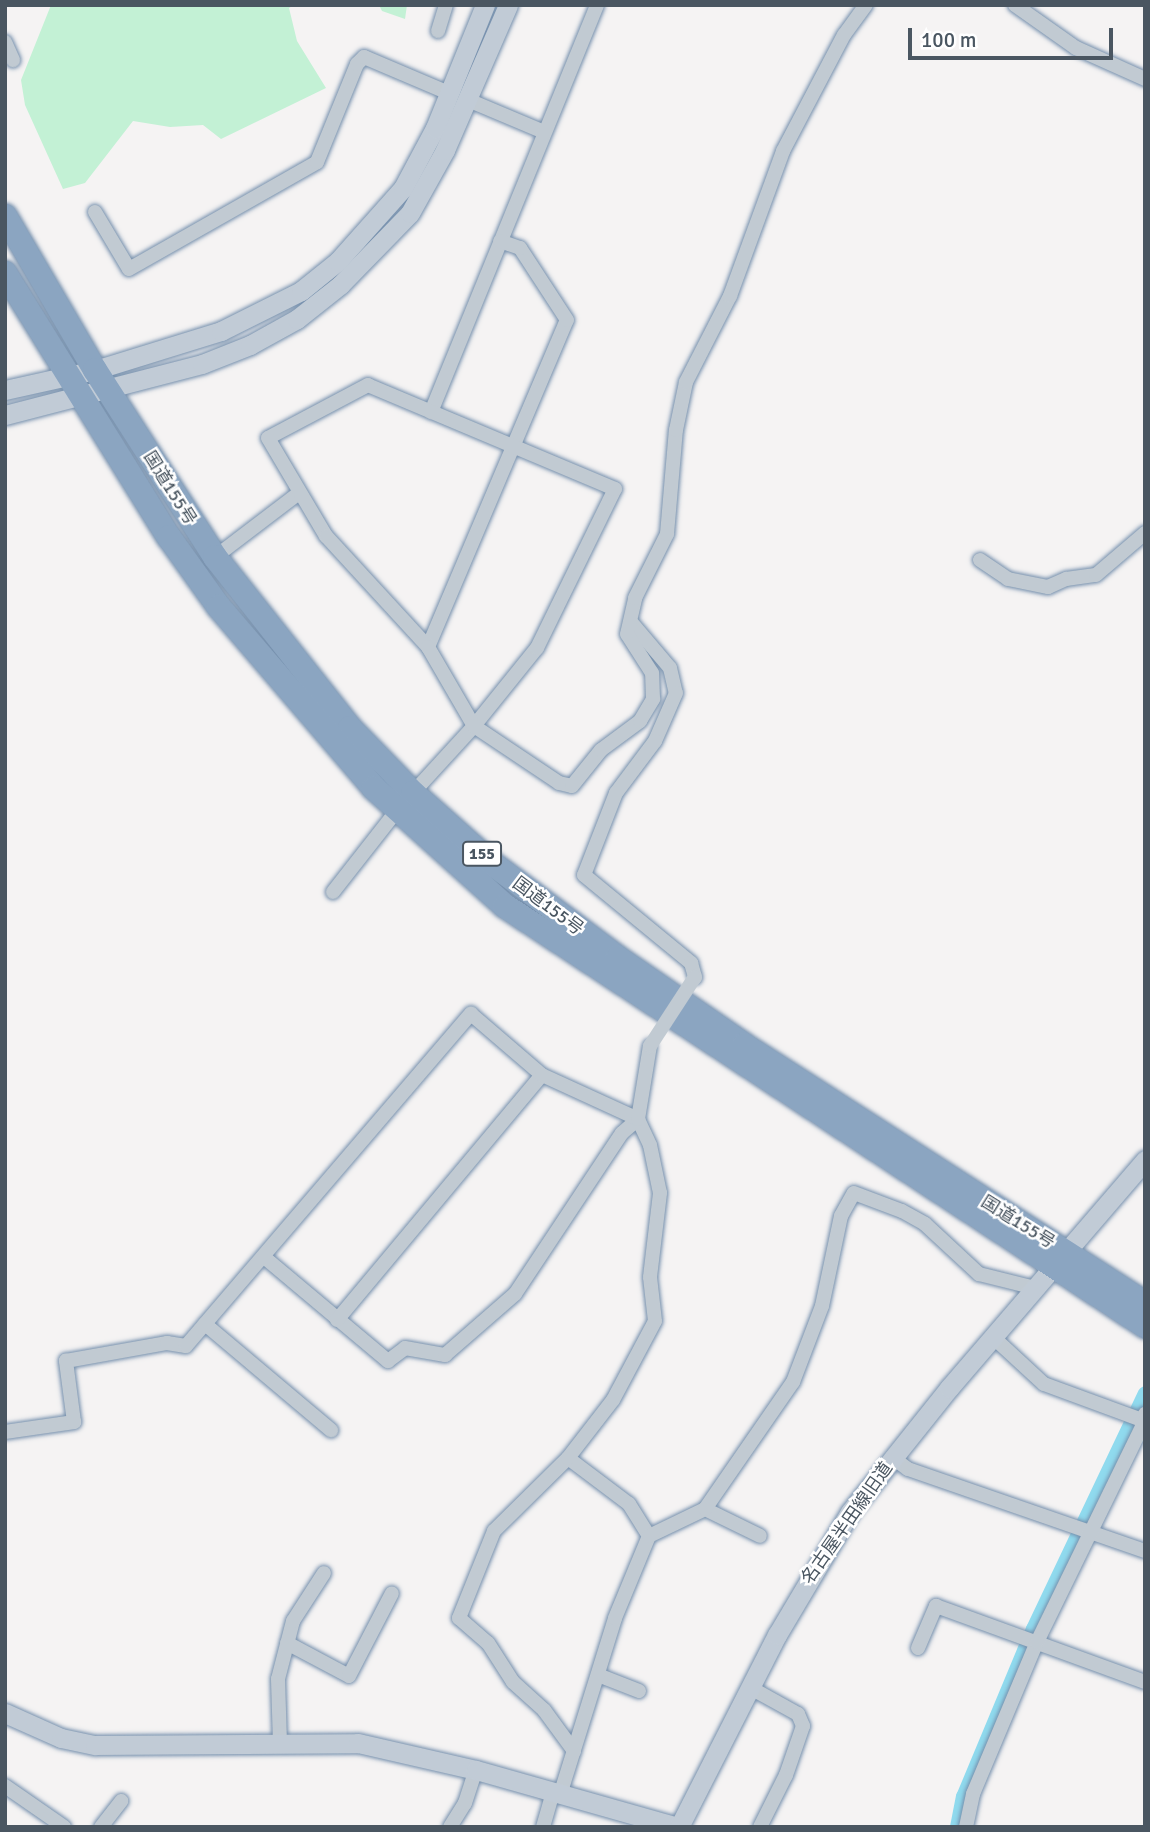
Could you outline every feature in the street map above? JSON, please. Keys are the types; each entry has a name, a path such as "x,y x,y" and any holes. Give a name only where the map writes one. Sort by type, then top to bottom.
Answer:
{"highway":[{"name":"国道155号","path":"5,216 102,379 215,557 405,801"},
{"name":"国道155号","path":"5,273 169,537 219,607 374,788 405,801 489,860 618,958 1059,1260 1145,1326"},
{"name":"国道155号","path":"1059,1260 1145,1303"}],"street":[{"path":"438,31 446,5"},
{"path":"458,96 485,5"},
{"path":"5,415 82,395 102,379 221,331 301,291 338,261 403,188 508,5"},
{"path":"332,892 405,801 474,726 537,648 615,489 368,385 268,438 326,536 428,647 474,726 559,783 572,786 601,750 640,721 653,699 652,673 627,639 635,598 667,534 676,430 687,382 730,296 783,151 844,35 866,5"},
{"path":"1015,5 1076,48 1145,79"},
{"path":"431,412 597,6"},
{"path":"5,42 13,60"},
{"path":"95,212 129,269 317,162 357,64 364,57 544,132"},
{"path":"428,647 567,320 520,248 500,241"},
{"path":"5,390 68,374 102,379"},
{"path":"215,557 299,493"},
{"path":"980,560 1008,579 1048,587 1066,579 1096,575 1145,533"},
{"path":"574,1751 544,1710 513,1682 488,1643 459,1618 494,1531 568,1458 613,1400 655,1321 650,1278 660,1193 650,1145 638,1119 650,1046 695,977 691,963 584,875 615,793 655,741 676,693 670,667 631,622"},
{"path":"5,1432 74,1422 66,1361 167,1343 186,1346 471,1014 542,1075 638,1119"},
{"path":"337,1320 542,1075"},
{"path":"264,1257 388,1361 405,1348 446,1355 515,1294 622,1133 638,1119"},
{"name":"名古屋半田線旧道","path":"678,1827 749,1687 827,1548 892,1457 1145,1160"},
{"path":"543,1827 574,1751 598,1675 649,1536 705,1509 793,1382 822,1306 841,1216 854,1194 902,1211 925,1224 979,1273 1035,1288"},
{"path":"205,1324 331,1430"},
{"path":"966,1827 973,1794 1037,1642 1144,1418 1044,1384 993,1337"},
{"path":"892,1457 908,1469 1145,1552"},
{"path":"568,1458 629,1504 649,1536"},
{"path":"705,1509 760,1536"},
{"path":"280,1743 278,1679 287,1643 293,1621 324,1573"},
{"path":"287,1643 349,1676 392,1593"},
{"path":"918,1648 936,1606 1145,1682"},
{"path":"598,1675 639,1691"},
{"path":"749,1687 798,1714 803,1726 786,1776 760,1827"},
{"path":"5,1713 61,1738 95,1745 358,1744 476,1770 678,1827"},
{"path":"450,1827 465,1803 476,1770"},
{"path":"5,1786 64,1827"},
{"path":"101,1827 121,1801"}],"green space":[{"path":"51,5 294,5 289,8 297,41 326,88 221,139 203,125 170,127 133,121 85,183 63,189 25,105 21,80"},
{"path":"379,5 407,5 405,19 382,11"}],"waterway":[{"path":"957,1827 963,1797 1033,1629 1145,1393"}]}
